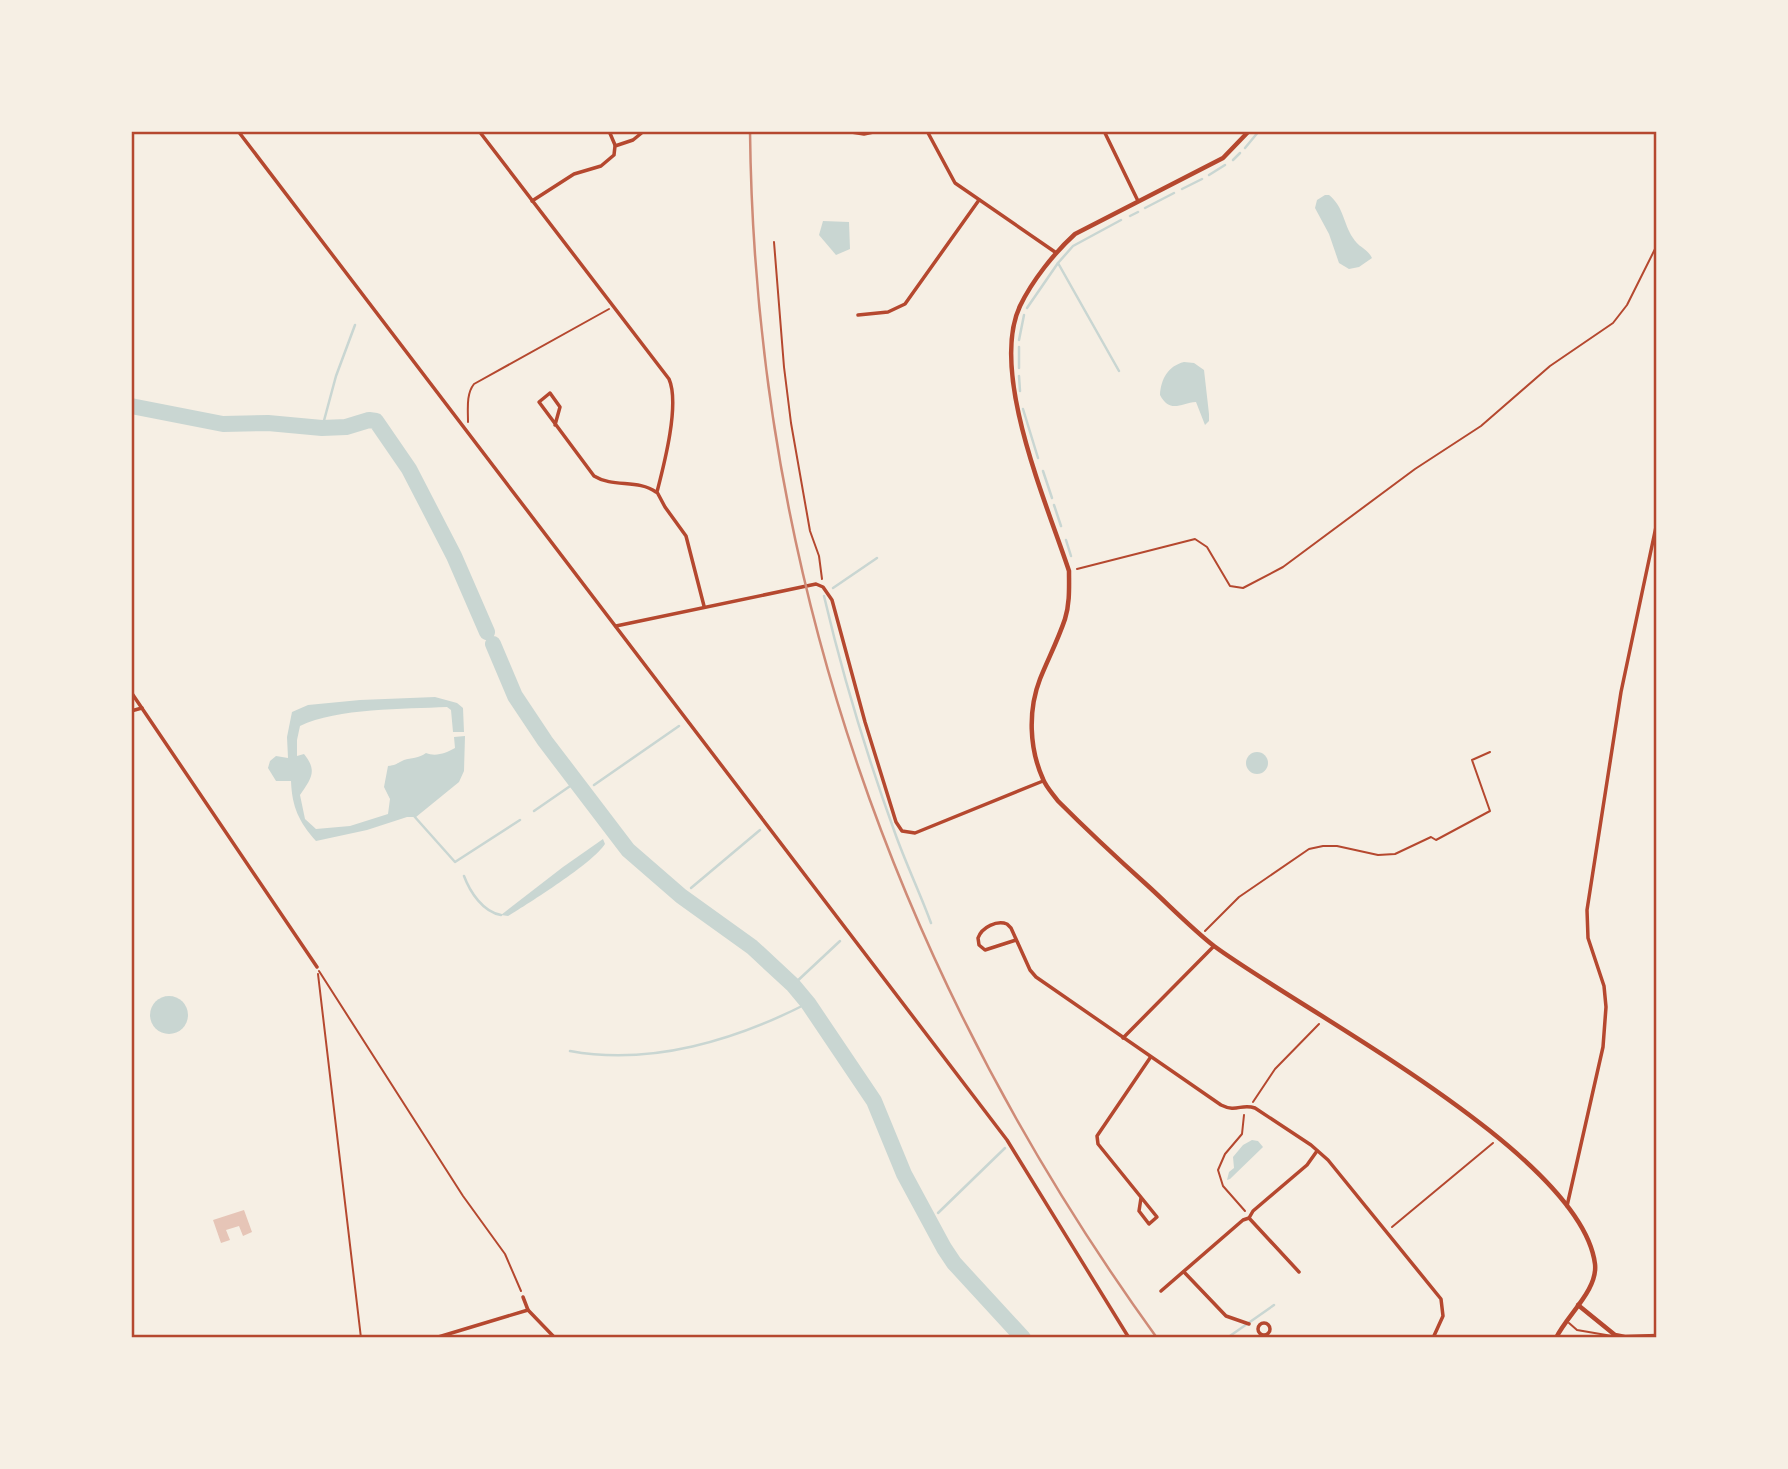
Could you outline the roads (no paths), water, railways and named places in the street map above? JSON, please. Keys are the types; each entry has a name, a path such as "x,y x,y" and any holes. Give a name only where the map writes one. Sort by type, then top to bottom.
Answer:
{"street":[{"path":"238,131 1007,1140 1129,1338"},
{"path":"479,131 673,388 665,463 657,492"},
{"path":"532,201 574,174 607,162 614,155 615,146 609,131"},
{"path":"615,146 633,140 644,131"},
{"path":"845,131 864,134 878,131"},
{"path":"927,131 955,183 1055,252"},
{"path":"1104,131 1138,201"},
{"path":"1250,131 1223,158 1075,234 1055,252 1020,306 1011,347 1016,410 1069,571 1070,596 1065,618 1039,682 1032,707 1032,738 1044,781 1058,801 1214,946 1482,1123 1567,1206 1584,1234 1595,1266 1591,1285 1565,1320 1556,1338"},
{"path":"858,315 888,312 905,304 979,200"},
{"path":"555,425 560,407 550,393 538,402 555,425 594,476 600,480 643,485 657,492 686,536 704,606"},
{"path":"1567,1206 1603,1047 1606,1007 1604,986 1588,938 1587,910 1621,692 1657,522"},
{"path":"1651,546 1657,554"},
{"path":"616,626 816,584 823,587 832,600 865,722 896,822 902,831 915,833 1044,781"},
{"path":"131,692 317,967"},
{"path":"131,711 142,708"},
{"path":"1016,940 985,950 979,945 978,938 984,929 1003,922 1011,928 1030,971 1036,977 1150,1058 1231,1110 1250,1106 1318,1151 1441,1299 1443,1316 1433,1338"},
{"path":"1123,1038 1214,946"},
{"path":"1141,1198 1139,1211 1149,1224 1157,1217 1098,1144 1097,1136 1150,1058"},
{"path":"1250,1218 1253,1211 1307,1165 1318,1151"},
{"path":"1250,1218 1299,1272"},
{"path":"1161,1291 1242,1220 1250,1218"},
{"path":"1184,1272 1226,1316 1247,1323"},
{"path":"523,1297 528,1310 555,1338"},
{"path":"1578,1306 1615,1335 1657,1336"},
{"path":"435,1338 528,1310"}],"lane":[{"path":"1565,1320 1577,1330 1603,1336 1615,1335"}],"waterway":[{"path":"1245,148 1259,131"},
{"path":"1233,160 1240,153"},
{"path":"1209,175 1225,165"},
{"path":"1182,189 1202,179"},
{"path":"1145,208 1174,193"},
{"path":"1130,216 1138,212"},
{"path":"1119,371 1058,263 1073,246 1121,220"},
{"path":"1027,308 1058,263"},
{"path":"1019,340 1024,315"},
{"path":"322,428 336,376 355,325"},
{"path":"1019,347 1019,368"},
{"path":"1019,376 1020,391"},
{"path":"131,406 223,424 268,423 322,428 376,421 409,469 454,556 487,632"},
{"path":"1023,409 1038,458"},
{"path":"1043,471 1052,498"},
{"path":"1054,505 1061,526"},
{"path":"1066,540 1071,556"},
{"path":"833,588 877,558"},
{"path":"824,596 847,686 875,775 899,845 931,923"},
{"path":"493,644 515,696 545,741 628,850 681,896 752,947 793,985 808,1003 874,1101 904,1174 944,1248 954,1263 1023,1338"},
{"path":"594,785 679,726"},
{"path":"534,811 576,782"},
{"path":"414,816 455,862 520,820"},
{"path":"691,888 760,830"},
{"path":"464,876 478,900 488,910 501,915"},
{"path":"793,985 840,941"},
{"path":"570,1051 631,1055 692,1046 752,1028 808,1003"},
{"path":"938,1213 1005,1148"},
{"path":"930,1221 933,1218"},
{"path":"1227,1338 1274,1305"}],"railway":[{"path":"750,131 758,296 779,457 813,614 858,767 916,916 985,1061 1065,1202 1157,1338"}]}
